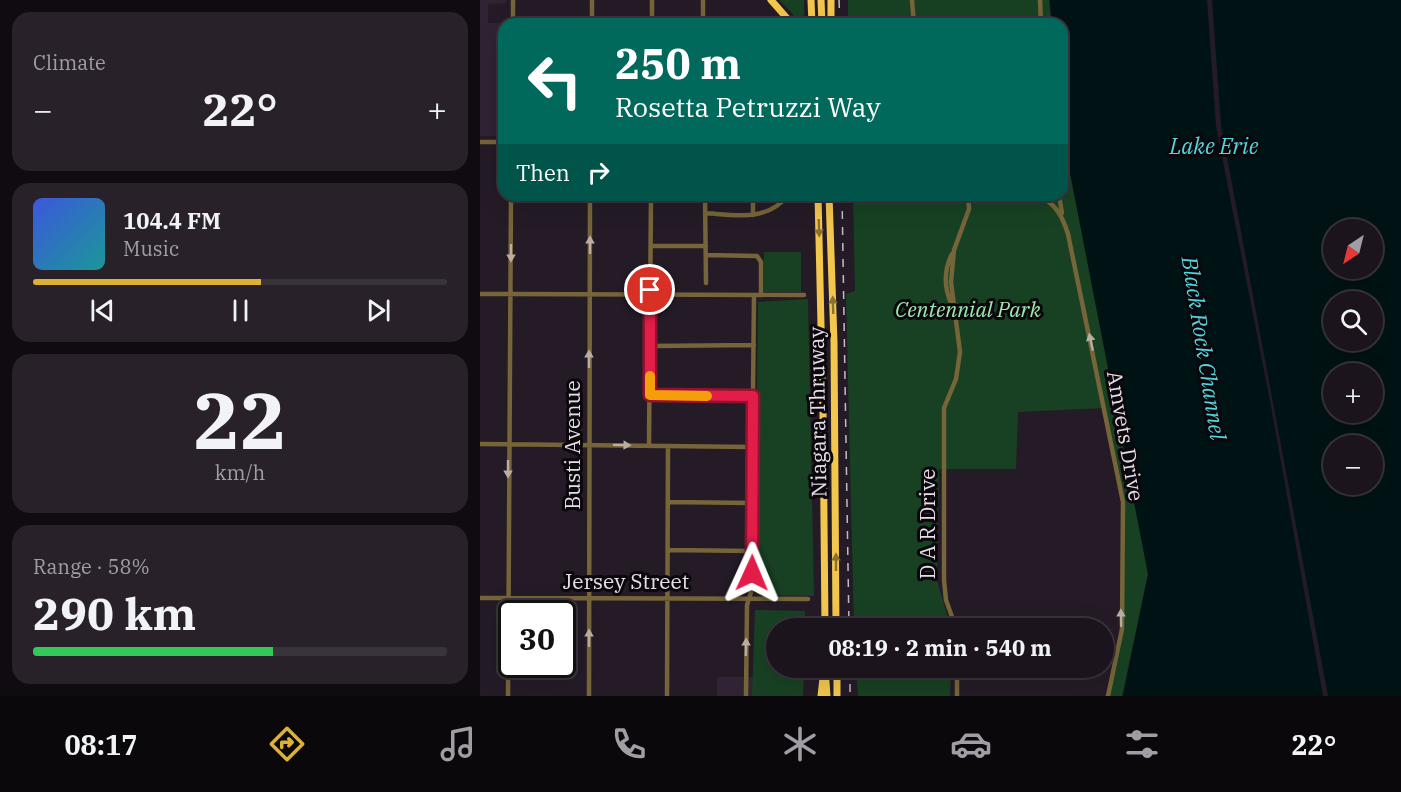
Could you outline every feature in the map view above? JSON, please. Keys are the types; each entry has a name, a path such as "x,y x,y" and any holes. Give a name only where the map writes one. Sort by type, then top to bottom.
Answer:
{"highway":[{"path":"771,0 787,18"},
{"path":"811,0 812,18"},
{"path":"821,0 822,18"},
{"path":"831,0 831,18"},
{"name":"Niagara Thruway","path":"818,201 825,618"},
{"name":"Niagara Thruway","path":"829,201 835,385 836,618"},
{"path":"821,696 824,678"},
{"path":"825,678 826,696"},
{"path":"837,678 837,696"}],"street":[{"path":"513,0 513,18"},
{"path":"592,0 592,18"},
{"path":"652,0 652,18"},
{"path":"703,0 703,18"},
{"path":"912,0 914,18"},
{"path":"1040,0 1041,18"},
{"path":"480,142 498,142"},
{"path":"508,696 508,444 512,201"},
{"name":"Busti Avenue","path":"589,696 590,201"},
{"path":"649,446 651,201"},
{"path":"705,201 706,283"},
{"path":"753,201 753,215"},
{"path":"705,213 753,215 769,212 781,201"},
{"path":"968,201 969,209"},
{"path":"969,209 979,201"},
{"path":"1047,201 1063,216"},
{"name":"Amvets Drive","path":"1060,201 1123,502 1122,629 1108,696"},
{"name":"D A R Drive","path":"952,618 946,600 944,580 944,417 946,401 956,379 960,354 959,330 951,282 954,250 969,209"},
{"path":"651,246 706,246"},
{"path":"706,255 757,256 761,262 761,295"},
{"path":"480,294 804,295"},
{"path":"746,696 748,599 751,592 752,551 754,295"},
{"path":"650,345 754,345"},
{"path":"650,395 753,396"},
{"path":"480,444 753,447"},
{"path":"667,696 668,446"},
{"path":"668,502 752,503"},
{"path":"668,550 752,551"},
{"name":"Jersey Street","path":"480,598 808,599"},
{"path":"957,678 957,696"}],"shaded area":[{"path":"480,0 506,0 506,3 488,4 488,23 498,23 498,136 480,136"},
{"path":"755,610 805,611 805,618 766,618 766,678 804,678 803,696 717,696 717,677 754,677"}],"green space":[{"path":"779,0 804,0 804,18 794,18"},
{"path":"848,0 1049,0 1050,18 848,18"},
{"name":"Centennial Park","path":"1068,165 1083,231 1148,574 1122,696 1108,696 1112,678 1114,678 1122,629 1123,502 1104,408 1018,412 1016,469 939,469 937,581 948,618 854,618 846,294 855,291 853,201 1068,201"},
{"path":"764,252 801,252 801,292 764,292"},
{"path":"808,299 814,596 758,595 755,591 758,302"},
{"path":"755,610 805,611 805,618 766,618 766,678 804,678 803,696 752,696"},
{"path":"857,678 951,678 950,696 858,696"}],"water":[{"name":"Lake Erie","path":"1050,0 1401,0 1401,696 1123,696 1148,574 1068,163 1068,18 1052,18"}],"pier":[{"path":"1207,0 1212,0 1221,125 1328,696 1323,696 1270,401 1216,126"}],"railway":[{"path":"839,0 840,18"},
{"path":"842,201 849,618"},
{"path":"850,678 850,696"}],"slow traffic":[{"path":"650,376 650,395 707,396"}],"route":[{"path":"650,290 650,395 753,396 752,573"}],"water label":[{"name":"Black Rock Channel","path":"1204,348"}]}
